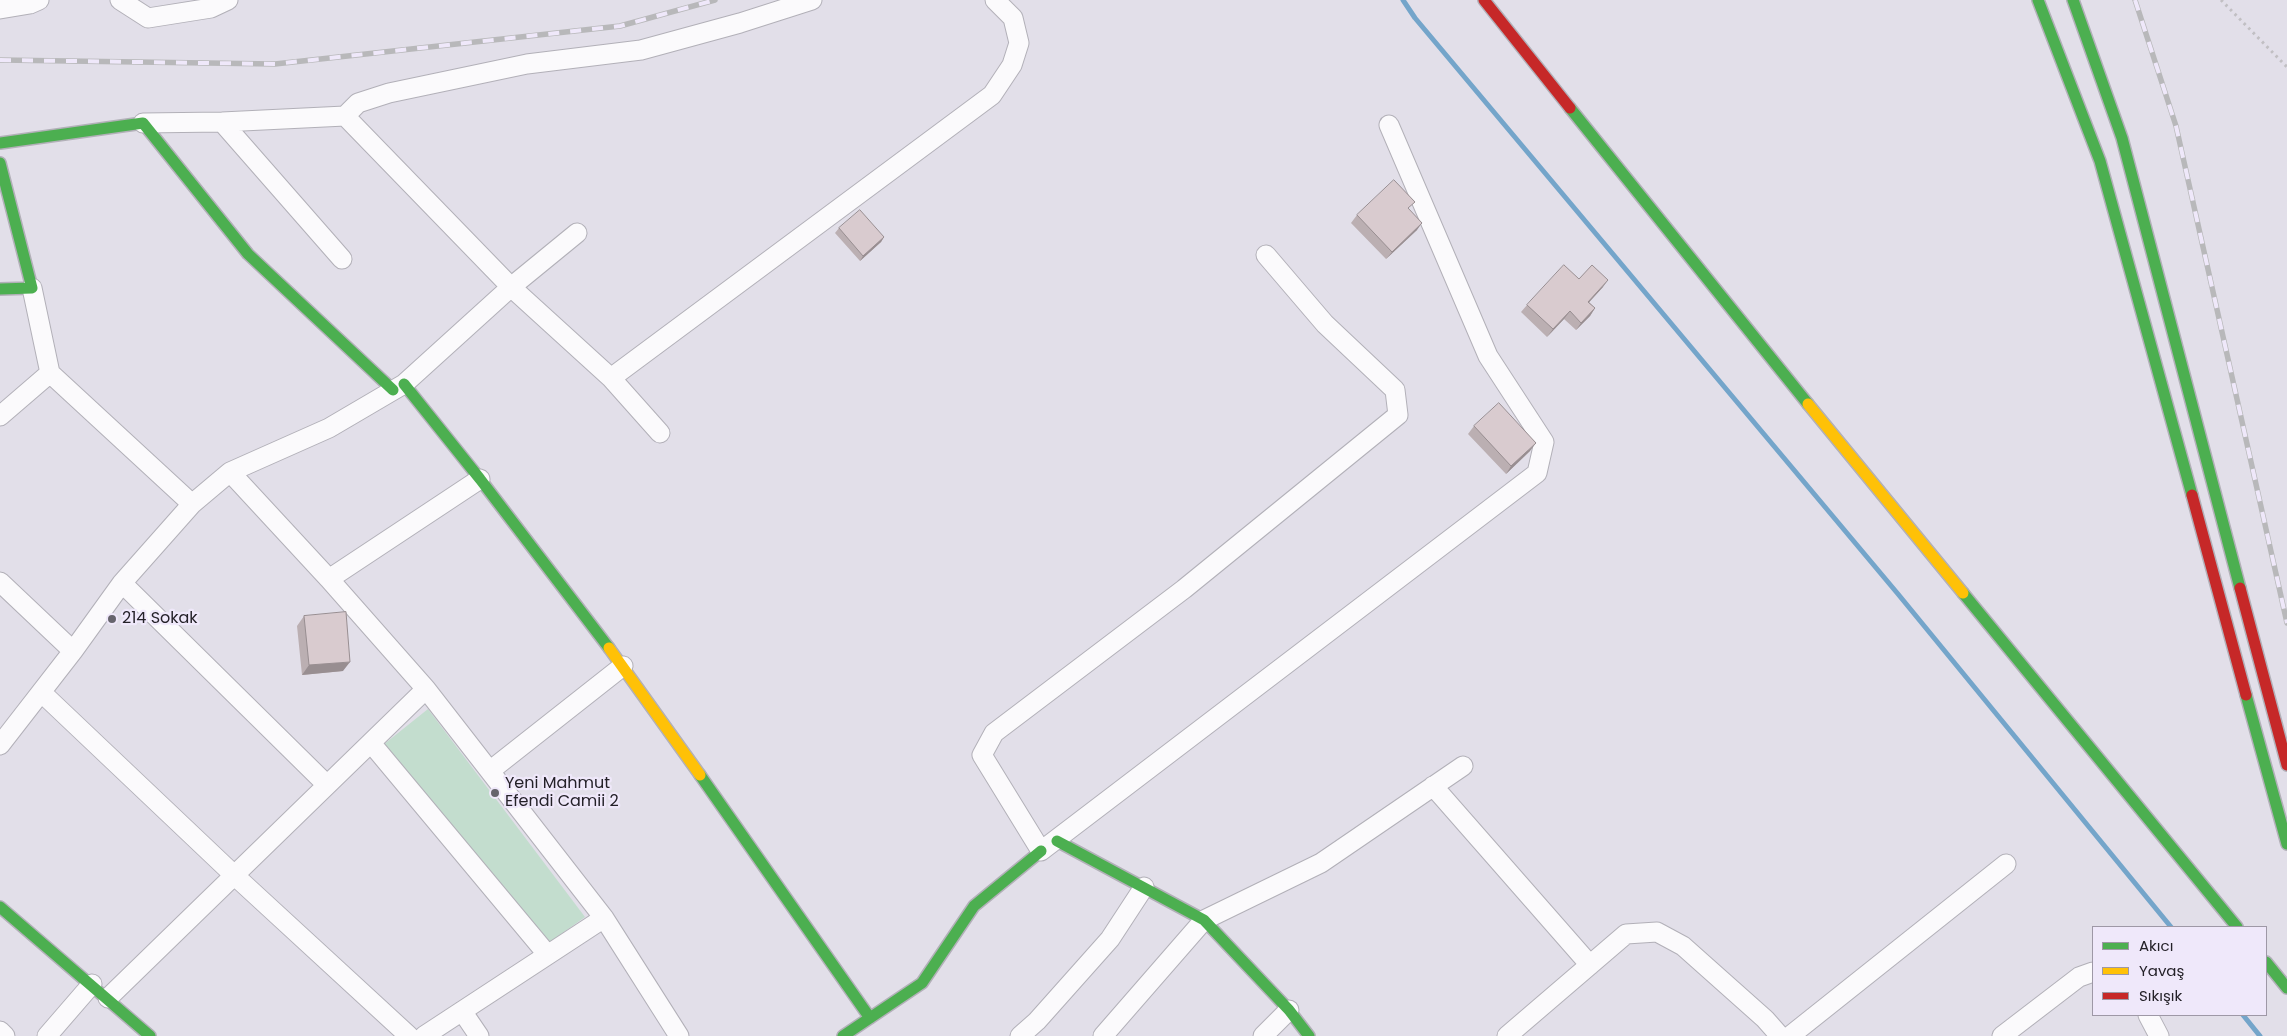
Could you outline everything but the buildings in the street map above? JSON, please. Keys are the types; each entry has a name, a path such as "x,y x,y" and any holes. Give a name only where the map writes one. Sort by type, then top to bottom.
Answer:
{"main road":[{"path":"1484,0 1716,292 2236,926"},
{"path":"2038,0 2100,161 2287,844"},
{"path":"2073,0 2122,138 2287,765"},
{"path":"0,143 143,123 248,254 399,387 480,479 623,666 870,1018"},
{"path":"0,163 32,288 0,290"},
{"path":"1057,841 1204,920 1289,1010 1309,1036"},
{"path":"843,1036 922,983 974,906 1041,851"},
{"path":"0,907 92,984 150,1036"},
{"path":"2267,963 2287,988"}],"street":[{"path":"0,9 30,4 39,0"},
{"path":"120,0 148,18 211,8 228,0"},
{"path":"143,123 222,122 345,116 358,103 389,93 527,64 641,50 740,23 812,0"},
{"path":"611,378 992,95 1012,65 1018,43 1013,18 995,0"},
{"path":"345,116 511,287 611,378 660,433"},
{"path":"222,122 342,259"},
{"path":"1266,256 1325,324 1395,390 1398,415 1184,589 994,732 982,755 1041,851 1057,841 1354,611 1537,473 1544,442 1488,356 1389,125"},
{"path":"0,745 73,651 122,583 192,504 230,472 329,428 399,387 511,287 576,233"},
{"path":"32,288 50,373 192,504"},
{"path":"0,416 50,373"},
{"path":"230,472 426,688 604,918 680,1036"},
{"path":"329,579 480,479"},
{"path":"0,582 73,651"},
{"path":"122,583 327,785"},
{"path":"491,770 623,666"},
{"path":"108,998 426,688"},
{"path":"42,692 234,875 409,1036"},
{"path":"370,743 547,954"},
{"path":"1103,1036 1204,920 1321,863 1463,766"},
{"path":"1433,786 1590,965"},
{"path":"1790,1036 2006,864"},
{"path":"1020,1036 1037,1021 1110,938 1144,887"},
{"path":"424,1036 604,918"},
{"path":"1507,1036 1626,934 1656,932 1683,946 1765,1019 1780,1036"},
{"path":"2002,1036 2079,977 2092,972"},
{"path":"47,1036 92,984"},
{"path":"462,1010 479,1036"},
{"path":"1264,1036 1289,1010"},
{"path":"2149,1016 2159,1036"},
{"path":"0,1031 5,1036"}],"path":[{"path":"2222,0 2287,67"}],"green space":[{"path":"428,709 585,917 550,942 383,745"}],"waterway":[{"path":"1403,0 1415,18 1898,594 2170,926"},
{"path":"2244,1016 2260,1036"}],"railway":[{"path":"0,60 275,64 620,26 715,0"},
{"path":"2135,0 2176,126 2287,623"}],"traffic: fast":[{"path":"2038,0 2100,161 2192,495"},
{"path":"2073,0 2122,138 2240,588"},
{"path":"1570,108 1808,404"},
{"path":"0,143 143,123 248,254 393,390"},
{"path":"0,163 32,288 0,289"},
{"path":"404,384 480,479 609,648"},
{"path":"1963,593 2236,926"},
{"path":"2246,695 2287,844"},
{"path":"700,775 870,1018"},
{"path":"1057,841 1204,920 1289,1010 1309,1036"},
{"path":"843,1036 922,983 974,906 1041,851"},
{"path":"0,907 150,1036"},
{"path":"2267,963 2287,988"}],"traffic: slow":[{"path":"1808,404 1963,593"},
{"path":"609,648 700,775"}],"traffic: jam":[{"path":"1484,0 1570,108"},
{"path":"2192,495 2246,695"},
{"path":"2240,588 2287,765"}],"place":[{"name":"214 Sokak","path":"112,619"},
{"name":"Yeni Mahmut Efendi Camii 2","path":"495,793"}]}
